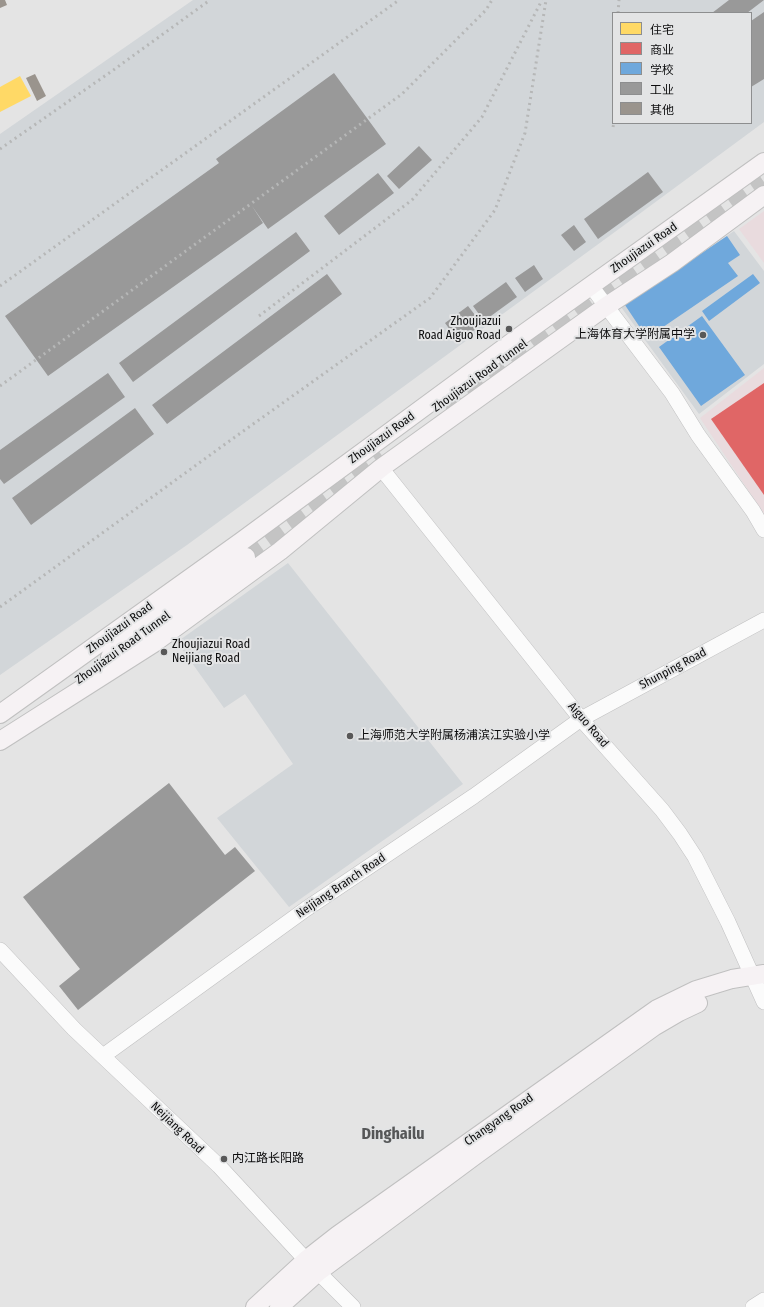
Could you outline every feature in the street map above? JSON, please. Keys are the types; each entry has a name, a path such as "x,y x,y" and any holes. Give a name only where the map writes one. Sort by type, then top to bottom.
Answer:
{"main road":[{"name":"Zhoujiazui Road","path":"0,714 244,549 519,337 764,162"},
{"name":"Zhoujiazui Road","path":"0,740 160,638 280,551 381,468 605,307 672,263 764,195"},
{"name":"Zhoujiazui Road Tunnel","path":"0,740 314,494 578,305"},
{"name":"Changyang Road","path":"255,1307 312,1266 477,1154 655,1026 702,1000 760,985"},
{"name":"Changyang Road","path":"279,1307 312,1266"}],"street":[{"path":"590,286 672,392 686,412 698,435 753,512 764,530"},
{"name":"Aiguo Road","path":"381,468 581,719 662,810 680,834 694,857 760,985"},
{"name":"Shunping Road","path":"581,719 764,620"},
{"name":"Neijiang Branch Road","path":"103,1056 306,909 474,796 581,719"},
{"name":"Neijiang Road","path":"0,950 74,1029 219,1166 312,1266 353,1307"},
{"path":"753,1307 764,1300"}],"shaded area":[{"path":"193,0 764,0 764,122 187,545 0,675 0,134"},
{"path":"764,211 764,263 739,229"},
{"name":"上海体育大学附属中学","path":"734,231 764,271 764,364 699,414 621,307"},
{"path":"764,368 764,514 700,418"},
{"name":"上海师范大学附属杨浦滨江实验小学","path":"288,563 463,784 289,907 217,818 293,764 245,694 224,708 177,642"}],"building: 住宅":[{"path":"20,76 31,96 0,112 0,87"}],"building: 商业":[{"path":"764,383 764,495 711,419"}],"building: 学校":[{"path":"727,236 740,255 728,263 738,276 647,338 625,305"},
{"path":"753,274 760,283 709,321 702,311"},
{"path":"702,316 745,375 701,406 659,347"}],"building: 工业":[{"path":"729,0 764,0 748,12 713,12"},
{"path":"764,12 764,79 752,86 752,20"},
{"path":"334,73 386,144 268,229 252,206 263,223 48,376 5,316 219,163 216,159"},
{"path":"419,146 432,160 399,189 387,176"},
{"path":"648,172 663,192 598,239 584,219"},
{"path":"378,173 394,193 339,235 324,216"},
{"path":"574,225 586,242 574,251 561,235"},
{"path":"296,232 310,251 133,382 119,363"},
{"path":"534,265 543,279 525,292 515,278"},
{"path":"327,274 342,294 167,424 152,405"},
{"path":"506,282 517,297 484,321 473,306"},
{"path":"468,306 482,324 459,342 445,323"},
{"path":"108,373 125,397 4,484 0,479 0,450"},
{"path":"135,408 154,434 31,525 12,498"},
{"path":"169,783 225,855 235,847 255,871 78,1010 59,986 80,969 23,897"}],"building: 其他":[{"path":"0,0 5,0 7,5 0,8"},
{"path":"35,74 46,96 37,101 26,78"}],"tunnel":[{"path":"447,410 583,310 764,182"},
{"path":"246,557 383,457"}],"railway":[{"path":"0,149 210,0"},
{"path":"0,286 399,0"},
{"path":"0,386 402,94 486,10 492,0"},
{"path":"259,316 412,200 482,117 542,0"},
{"path":"0,607 430,298 495,210 525,133 546,0"},
{"path":"618,12 619,0"}],"place":[{"name":"Zhoujiazui Road Aiguo Road","path":"509,329"},
{"name":"上海体育大学附属中学","path":"703,335"},
{"name":"Zhoujiazui Road Neijiang Road","path":"164,652"},
{"name":"上海师范大学附属杨浦滨江实验小学","path":"350,736"},
{"name":"内江路长阳路","path":"224,1159"}],"district":[{"name":"Dinghailu","path":"393,1135"}]}
